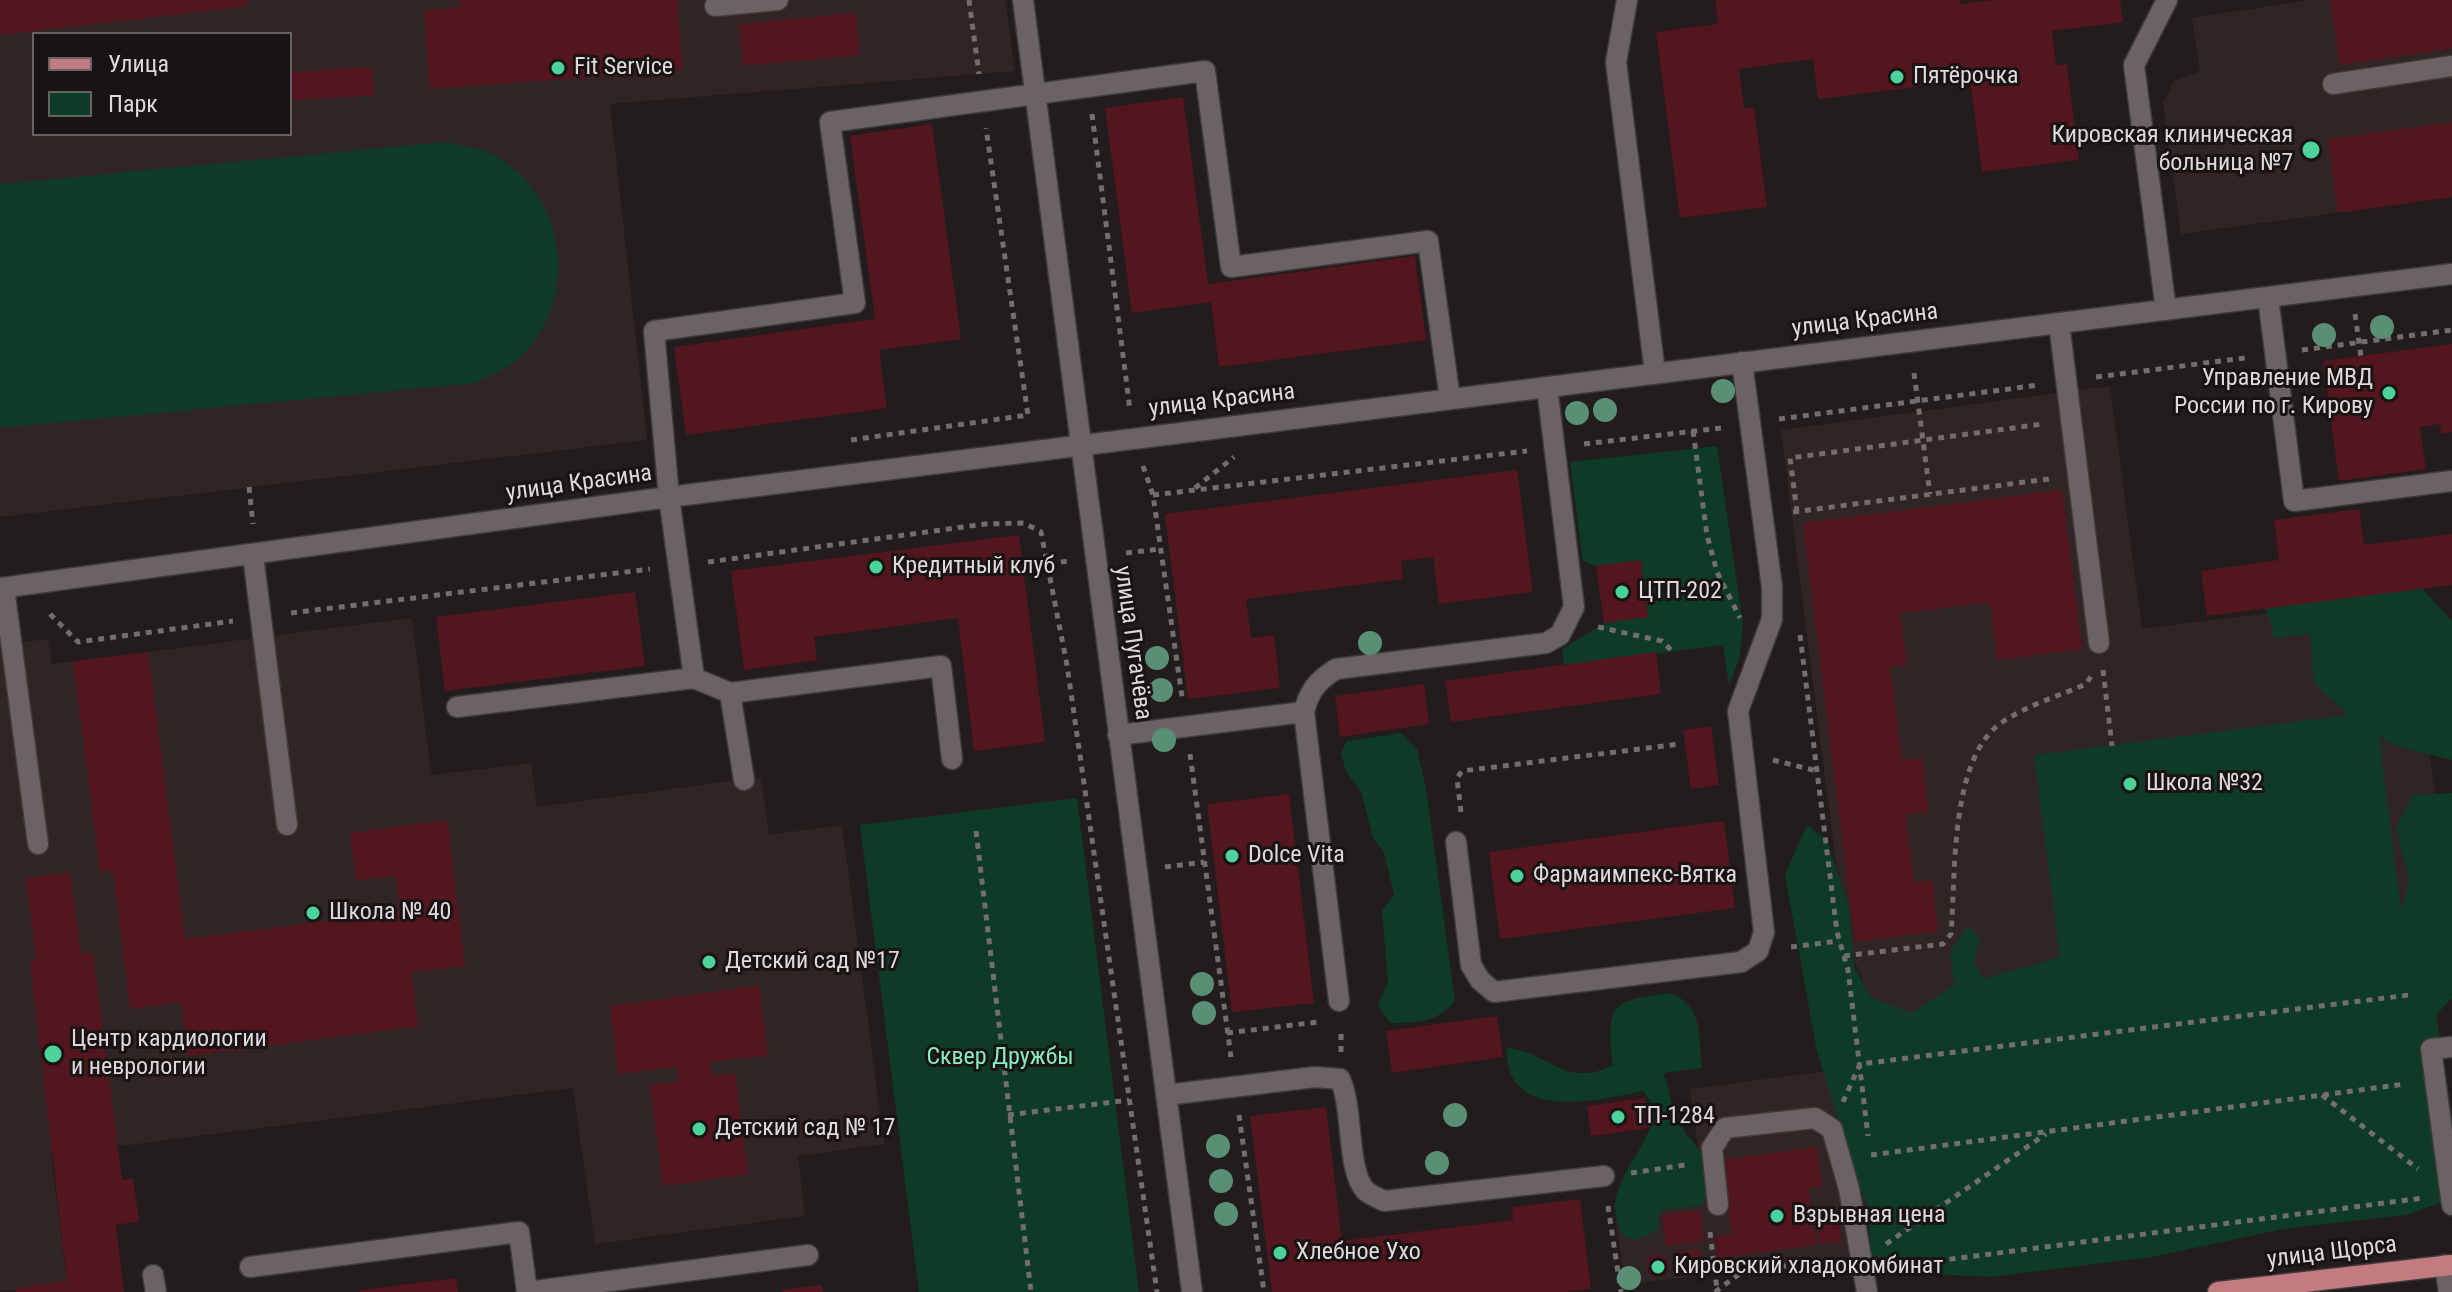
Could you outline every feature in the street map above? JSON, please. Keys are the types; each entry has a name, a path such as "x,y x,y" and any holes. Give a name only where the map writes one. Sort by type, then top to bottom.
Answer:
{"main road":[{"name":"улица Щорса","path":"2218,1292 2449,1265"}],"street":[{"path":"715,6 778,0"},
{"name":"улица Пугачёва","path":"1023,0 1192,1292"},
{"path":"1627,0 1616,62 1655,373"},
{"path":"2166,310 2134,65 2167,0"},
{"path":"2333,84 2452,66"},
{"path":"694,678 669,497 654,331 855,303 830,122 1205,71 1231,267 1428,241 1450,399"},
{"name":"улица Красина","path":"2,588 669,497 2452,274"},
{"path":"2268,297 2294,501 2452,481"},
{"path":"2059,323 2099,643"},
{"path":"1456,842 1471,965 1480,980 1494,992 1741,962 1758,951 1764,932 1738,711 1760,659 1772,619 1772,587 1742,362"},
{"path":"1340,1010 1304,712 1308,695 1318,681 1336,669 1546,643 1560,635 1570,621 1574,607 1547,387"},
{"path":"253,555 287,825"},
{"path":"2,588 38,844"},
{"path":"457,707 694,678 730,693 941,666 952,759"},
{"path":"730,693 744,780"},
{"path":"1118,735 1304,712"},
{"path":"2451,1200 2431,1049 2452,1047"},
{"path":"1166,1095 1315,1077 1340,1079 1348,1096 1357,1175 1367,1192 1384,1201 1604,1176"},
{"path":"1718,1205 1712,1148 1725,1128 1815,1118 1832,1129 1849,1189 1867,1292"},
{"path":"250,1267 519,1232 527,1292 808,1255"},
{"path":"2449,1265 2449,1292"}],"path":[{"path":"1088,87 1134,438 1153,495 1264,1292"},
{"path":"2352,286 2361,357"},
{"path":"1153,495 1750,424 2452,330"},
{"path":"1914,373 1930,494"},
{"path":"1797,512 1790,458 2071,420"},
{"path":"1693,431 1707,535 1717,572 1760,659"},
{"path":"1192,490 1235,457"},
{"path":"1785,513 2078,475"},
{"path":"249,487 253,525"},
{"path":"8,619 52,613 78,642 985,524 1024,523 1041,532 1069,681 1157,1292"},
{"path":"1798,619 1839,941 1844,956 1873,1170"},
{"path":"1570,621 1662,641 1672,651"},
{"path":"2099,643 2112,746"},
{"path":"1844,956 1943,944 1951,934 1964,790 1972,758 2001,723 2086,684 2098,667 2099,643"},
{"path":"1462,818 1457,778 1462,771 1680,744"},
{"path":"1741,751 1817,771"},
{"path":"976,831 1031,1292"},
{"path":"1160,867 1204,862"},
{"path":"1758,951 1839,941"},
{"path":"1860,1064 2409,995"},
{"path":"1227,1033 1340,1010 1340,1079"},
{"path":"1832,1129 1860,1064"},
{"path":"1871,1155 2435,1080"},
{"path":"2322,1095 2451,1200"},
{"path":"1008,1115 1129,1100"},
{"path":"1882,1246 2049,1131"},
{"path":"1621,1292 1604,1176 1714,1162"},
{"path":"1880,1231 1885,1268 2451,1200"},
{"path":"1715,1292 1742,1272 1821,1261 1864,1270"}],"shaded area":[{"path":"0,0 1005,0 1015,71 610,104 647,440 0,517"},
{"name":"Кировская клиническая больница №7","path":"2308,0 2452,0 2452,197 2181,234 2163,103 2174,81 2200,72 2192,18"},
{"name":"Школа №32","path":"2110,386 2142,629 2316,607 2418,665 2449,903 1870,1034 1862,977 1846,943 1781,430"},
{"path":"412,618 431,775 531,763 537,807 761,777 769,835 842,825 884,1144 798,1156 805,1216 595,1244 573,1088 51,1155 67,1281 0,1292 0,645 48,639 52,664","holes":["70,872 80,954 36,960 26,879"]},
{"path":"1850,1068 1871,1254 1625,1285 1614,1205 1705,1192 1690,1089"}],"green space":[{"path":"447,142 494,155 519,173 538,196 551,222 557,251 558,280 551,309 538,336 508,366 475,383 0,428 0,184"},
{"path":"1717,446 1743,625 1740,656 1729,686 1723,645 1564,665 1562,649 1604,623 1648,616 1641,561 1596,566 1583,561 1570,462"},
{"path":"2401,566 2452,621 2452,760 2395,746 2379,736 2401,911 2409,880 2396,828 2413,795 2452,793 2452,998 2436,1015 2448,1088 2428,1108 2443,1155 2445,1201 2406,1215 2283,1229 2152,1257 1990,1277 1912,1273 1871,1254 1868,1209 1817,1052 1785,875 1807,825 1827,840 1849,908 1854,967 1871,998 1912,1013 1954,985 1950,951 1968,926 1980,938 1974,962 1983,979 2060,957 2034,755 2348,715 2314,683 2310,634 2274,638 2260,585"},
{"path":"1401,733 1417,749 1426,789 1455,1001 1442,1013 1427,1020 1391,1023 1378,1006 1388,981 1382,911 1394,895 1384,852 1373,838 1361,791 1346,772 1341,753 1347,741"},
{"name":"Сквер Дружбы","path":"1077,798 1139,1292 919,1292 860,825"},
{"path":"1671,993 1682,999 1694,1014 1702,1068 1663,1073 1676,1116 1708,1168 1711,1195 1699,1206 1663,1209 1658,1217 1659,1229 1637,1240 1624,1236 1616,1215 1617,1195 1624,1176 1651,1124 1652,1107 1643,1091 1579,1102 1536,1097 1520,1088 1510,1072 1507,1048 1521,1050 1569,1071 1596,1072 1613,1065 1611,1029 1616,1009 1635,999"}],"building":[{"path":"0,0 247,0 248,6 0,35"},
{"path":"460,0 677,0 683,70 430,89 424,11 461,7"},
{"path":"1715,0 1960,0 1960,4 1993,0 2120,0 2123,22 2052,31 2056,65 2067,64 2079,160 1982,172 1970,80 1818,99 1813,59 1739,69 1744,109 1754,107 1767,207 1680,218 1656,32 1718,24"},
{"path":"2330,0 2452,0 2452,48 2340,65"},
{"path":"856,13 860,55 743,66 739,24"},
{"path":"372,67 374,95 292,100 292,72"},
{"path":"1183,97 1208,284 1415,256 1426,340 1219,367 1211,302 1132,313 1105,108"},
{"path":"2452,122 2452,197 2338,213 2328,139"},
{"path":"932,124 961,339 879,350 887,408 686,435 674,347 875,319 850,136"},
{"name":"Управление МВД России по г. Кирову","path":"2452,344 2452,432 2441,434 2440,424 2420,427 2426,469 2339,481 2323,361"},
{"path":"1517,470 1533,592 1439,604 1433,557 1401,561 1403,579 1246,599 1251,638 1274,635 1280,688 1188,699 1165,514"},
{"path":"2062,490 2082,649 1997,660 1990,602 1900,613 1907,665 1890,667 1902,760 1922,758 1928,812 1905,814 1914,883 1932,880 1938,931 1855,942 1803,523"},
{"path":"2359,509 2364,545 2452,534 2452,585 2207,616 2201,571 2279,560 2274,520"},
{"path":"1019,535 1045,742 974,751 958,618 814,637 817,660 744,670 731,571"},
{"name":"ЦТП-202","path":"1641,560 1648,617 1604,623 1596,566"},
{"path":"635,592 645,666 445,691 436,617"},
{"path":"148,652 185,939 400,912 396,876 356,880 350,833 447,820 465,966 411,972 418,1026 188,1056 181,1002 130,1009 113,870 100,872 73,661"},
{"path":"1656,652 1661,694 1451,722 1445,681"},
{"path":"1424,684 1429,724 1340,737 1335,696"},
{"path":"1711,726 1719,785 1691,789 1683,730"},
{"path":"1289,794 1314,1003 1232,1012 1207,804"},
{"path":"1724,821 1735,908 1500,939 1489,852"},
{"path":"70,872 81,954 93,953 122,1180 133,1178 139,1221 116,1225 124,1292 16,1292 16,1288 67,1281 30,961 36,960 26,878"},
{"name":"Детский сад № 17","path":"759,986 768,1055 710,1062 712,1076 735,1073 748,1174 663,1186 650,1085 678,1081 677,1067 618,1074 610,1006"},
{"path":"1497,1016 1503,1057 1392,1073 1386,1031"},
{"name":"ТП-1284","path":"1645,1098 1649,1128 1591,1136 1587,1106"},
{"path":"1326,1107 1342,1241 1513,1220 1512,1207 1580,1199 1591,1289 1566,1292 1272,1292 1250,1116"},
{"path":"1817,1147 1822,1186 1808,1188 1816,1245 1718,1258 1715,1237 1732,1234 1722,1160"},
{"path":"1700,1210 1704,1241 1666,1246 1662,1215"},
{"path":"1839,1221 1842,1242 1819,1244 1816,1224"},
{"path":"1700,1249 1702,1265 1696,1271 1680,1273 1677,1252"},
{"path":"1658,1255 1666,1258 1669,1266 1666,1274 1658,1277 1650,1274 1647,1266 1650,1258"},
{"path":"456,1278 458,1292 360,1292 360,1290"},
{"path":"822,1285 823,1292 782,1292 782,1290"}],"place":[{"name":"Fit Service","path":"558,68"},
{"name":"Пятёрочка","path":"1897,77"},
{"name":"Кировская клиническая больница №7","path":"2311,150"},
{"name":"Управление МВД России по г. Кирову","path":"2389,393"},
{"name":"Кредитный клуб","path":"876,567"},
{"name":"ЦТП-202","path":"1622,592"},
{"name":"Школа №32","path":"2130,784"},
{"name":"Dolce Vita","path":"1232,856"},
{"name":"Фармаимпекс-Вятка","path":"1517,876"},
{"name":"Школа № 40","path":"313,913"},
{"name":"Детский сад №17","path":"709,962"},
{"name":"Центр кардиологии и неврологии","path":"53,1054"},
{"name":"ТП-1284","path":"1618,1117"},
{"name":"Детский сад № 17","path":"699,1129"},
{"name":"Взрывная цена","path":"1777,1216"},
{"name":"Хлебное Ухо","path":"1280,1253"},
{"name":"Кировский хладокомбинат","path":"1658,1267"}]}
